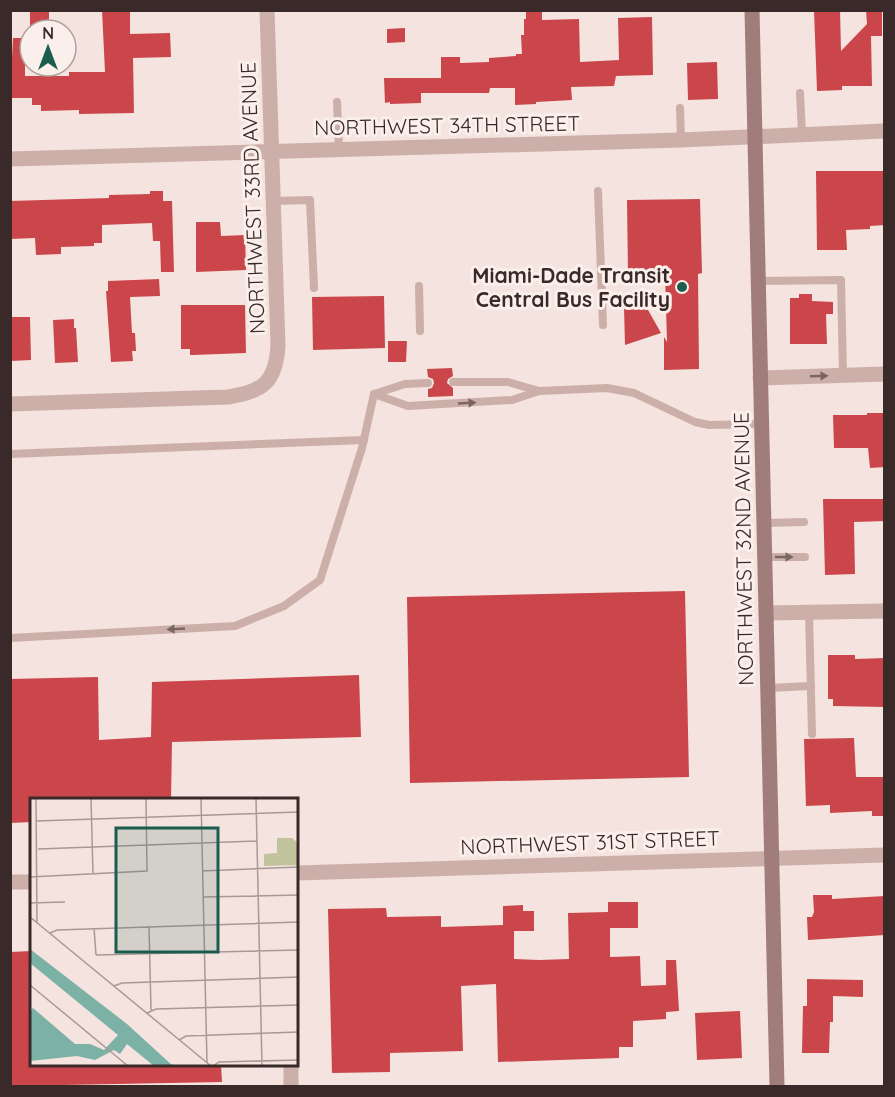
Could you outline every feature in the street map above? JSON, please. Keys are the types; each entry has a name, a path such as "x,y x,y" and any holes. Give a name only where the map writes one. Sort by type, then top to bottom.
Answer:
{"main road":[{"name":"NORTHWEST 32ND AVENUE","path":"752,10 777,1086"}],"street":[{"name":"NORTHWEST 33RD AVENUE","path":"10,404 228,397 248,393 269,382 276,364 278,345 267,10"},
{"name":"NORTHWEST 34TH STREET","path":"10,159 681,140 885,130"},
{"path":"760,378 885,374"},
{"path":"766,614 885,611"},
{"name":"NORTHWEST 31ST STREET","path":"298,873 885,855"},
{"path":"10,882 30,882"},
{"path":"291,1067 291,1086"}],"lane":[{"path":"800,93 801,134"},
{"path":"337,102 339,149"},
{"path":"680,108 681,140"},
{"path":"598,191 603,325"},
{"path":"274,201 310,200 314,288"},
{"path":"758,281 841,280 843,376"},
{"path":"419,286 420,331"},
{"path":"453,382 508,382 538,391"},
{"path":"374,394 405,384 428,383"},
{"path":"374,394 408,405 512,400 538,391 607,388 634,393 695,422 709,425 762,424"},
{"path":"10,638 235,626 284,606 320,580 364,440 374,394"},
{"path":"10,454 364,440"},
{"path":"764,523 804,522"},
{"path":"764,557 805,557"},
{"path":"809,612 812,734"},
{"path":"768,688 811,686"}],"building":[{"path":"102,10 130,10 130,34 170,33 171,57 133,58 134,113 79,114 79,110 41,111 41,105 32,105 32,98 10,98 13,38 18,38 18,78 78,78 78,72 105,72"},
{"path":"526,10 542,10 542,20 579,19 580,62 619,60 618,18 652,17 653,75 616,76 614,86 571,87 572,100 536,102 536,104 515,105 515,88 490,88 489,93 421,93 421,103 385,103 384,78 441,78 441,57 460,57 460,63 489,62 489,58 522,54 521,35 524,35"},
{"path":"814,10 840,10 841,51 867,24 866,10 882,10 882,36 871,36 872,86 842,86 842,90 817,91"},
{"path":"30,11 49,11 49,18 30,18"},
{"path":"405,28 405,42 387,43 387,29"},
{"path":"717,62 718,99 688,100 687,63"},
{"path":"816,171 885,171 885,225 870,226 870,229 846,230 847,250 817,250"},
{"path":"150,191 163,191 163,201 172,201 174,272 161,272 160,241 153,241 152,223 102,225 102,243 94,243 94,246 61,247 61,254 36,255 35,238 10,239 10,201 109,198 109,195 150,194"},
{"name":"Miami-Dade Transit Central Bus Facility","path":"700,199 702,273 698,274 699,369 664,370 664,337 667,342 665,273 628,274 627,200"},
{"path":"196,222 220,222 221,236 245,235 246,270 196,272"},
{"path":"159,279 160,296 130,297 132,333 135,333 136,351 132,351 133,361 111,362 106,291 108,291 108,281"},
{"path":"799,294 812,294 812,301 833,302 833,314 826,314 827,344 790,344 790,298 799,298"},
{"path":"384,296 385,348 313,350 312,297"},
{"path":"643,301 661,333 625,345 624,307"},
{"path":"181,305 245,305 246,353 190,355 190,349 181,349"},
{"path":"12,317 30,317 31,360 10,361"},
{"path":"74,319 78,362 55,363 53,320"},
{"path":"388,341 407,341 406,362 388,362"},
{"path":"452,368 453,376 448,379 447,383 453,388 453,396 428,397 428,389 432,388 434,383 433,379 428,377 427,369"},
{"path":"867,413 885,413 885,467 870,468 868,448 834,448 833,415 867,415"},
{"path":"823,499 885,499 885,521 854,522 855,574 825,575"},
{"path":"685,591 689,777 410,783 407,597"},
{"path":"828,655 855,655 855,659 885,658 885,707 833,706 833,699 828,699"},
{"path":"359,675 361,737 172,742 171,798 30,798 30,822 10,823 10,679 98,677 99,740 151,737 152,682"},
{"path":"854,738 856,777 885,777 884,816 872,816 872,811 830,813 830,805 806,806 804,739"},
{"path":"813,895 832,895 832,899 885,896 885,935 808,940 807,917 812,917 814,912"},
{"path":"608,902 638,902 638,928 610,928 610,957 640,956 641,986 666,985 666,960 676,960 679,1011 666,1012 666,1019 633,1021 633,1047 619,1047 619,1058 498,1062 496,984 461,986 463,1051 390,1053 390,1072 332,1073 328,909 386,908 387,917 441,916 441,927 503,925 503,906 523,905 523,911 534,911 534,931 514,931 514,959 539,960 569,959 568,913 608,912"},
{"path":"30,951 30,1067 221,1067 222,1082 10,1086 10,952"},
{"path":"807,979 863,980 863,997 833,996 833,1022 830,1022 829,1053 802,1053 803,1006 807,1006"},
{"path":"740,1011 742,1058 697,1060 695,1013"}],"place":[{"name":"Miami-Dade Transit Central Bus Facility","path":"682,287"}]}
